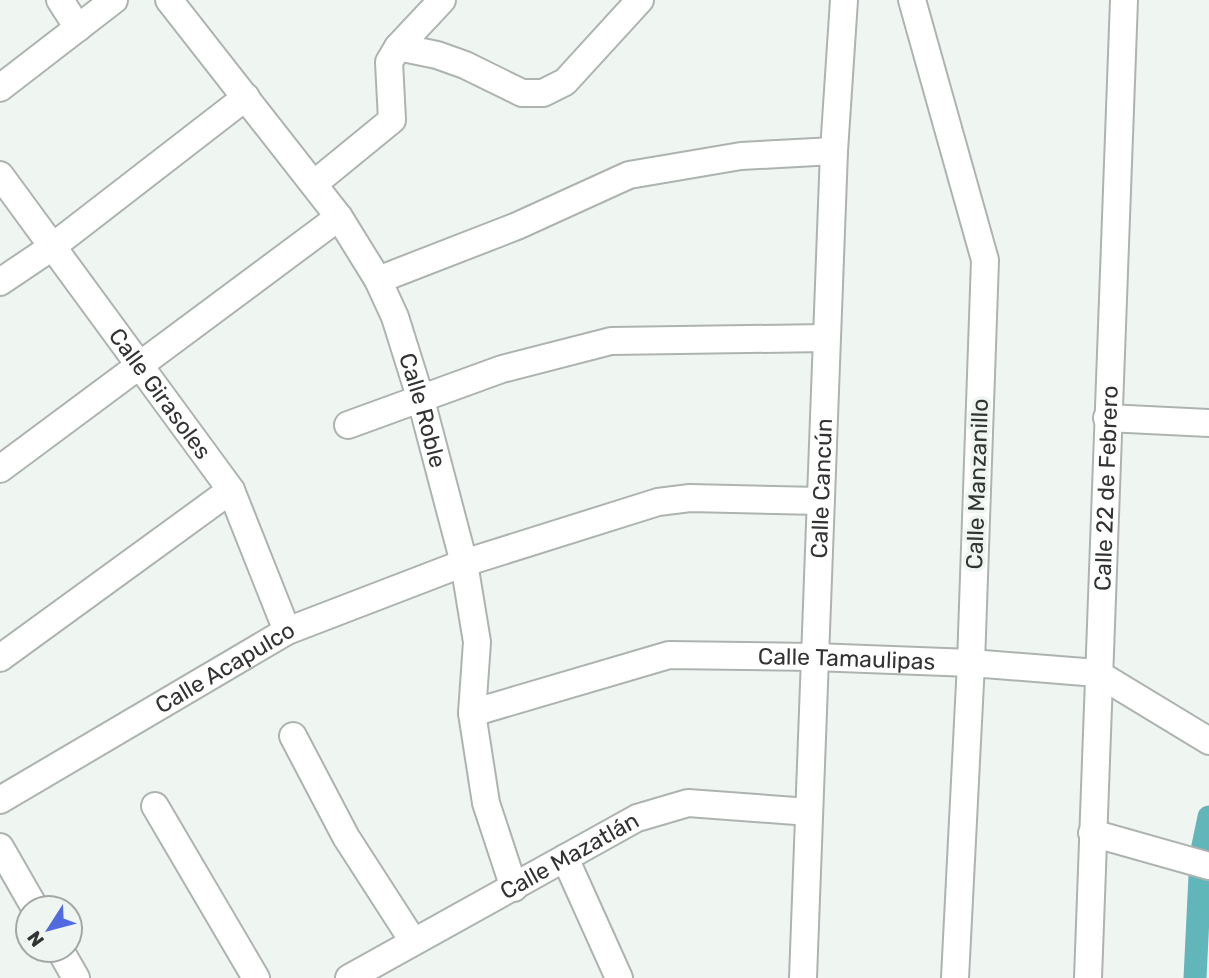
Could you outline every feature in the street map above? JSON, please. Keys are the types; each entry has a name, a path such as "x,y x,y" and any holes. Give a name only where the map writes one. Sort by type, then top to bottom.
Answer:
{"street":[{"path":"60,0 78,28"},
{"path":"0,88 114,0"},
{"name":"Calle Roble","path":"169,0 315,183 378,280 395,317 421,400 464,563 477,642 472,713 486,803 514,888"},
{"path":"315,183 392,120 389,62 398,47 442,0"},
{"path":"398,47 437,55 465,65 522,93 543,93 565,82 640,0"},
{"name":"Calle Cancún","path":"803,978 826,338 844,0"},
{"name":"Calle Manzanillo","path":"912,0 985,260 971,663 955,978"},
{"name":"Calle 22 de Febrero","path":"1088,978 1097,673 1124,0"},
{"path":"0,282 52,247 246,97"},
{"path":"378,280 517,226 629,175 741,156 834,151"},
{"name":"Calle Girasoles","path":"0,175 141,363 231,490 287,632"},
{"path":"0,468 339,217"},
{"path":"348,425 502,369 611,341 826,338"},
{"path":"1107,418 1209,423"},
{"path":"0,658 231,490"},
{"name":"Calle Acapulco","path":"0,800 287,632 464,563 658,502 690,498 820,501"},
{"name":"Calle Tamaulipas","path":"472,713 669,655 814,657 971,663 1097,673 1199,734"},
{"path":"293,736 346,836 413,941"},
{"name":"Calle Mazatlán","path":"349,978 638,818 688,803 809,812"},
{"path":"155,806 256,978"},
{"path":"1092,833 1209,866"},
{"path":"0,847 27,894"},
{"path":"565,858 619,978"}],"waterway":[{"path":"1195,978 1201,855 1209,817"}]}
